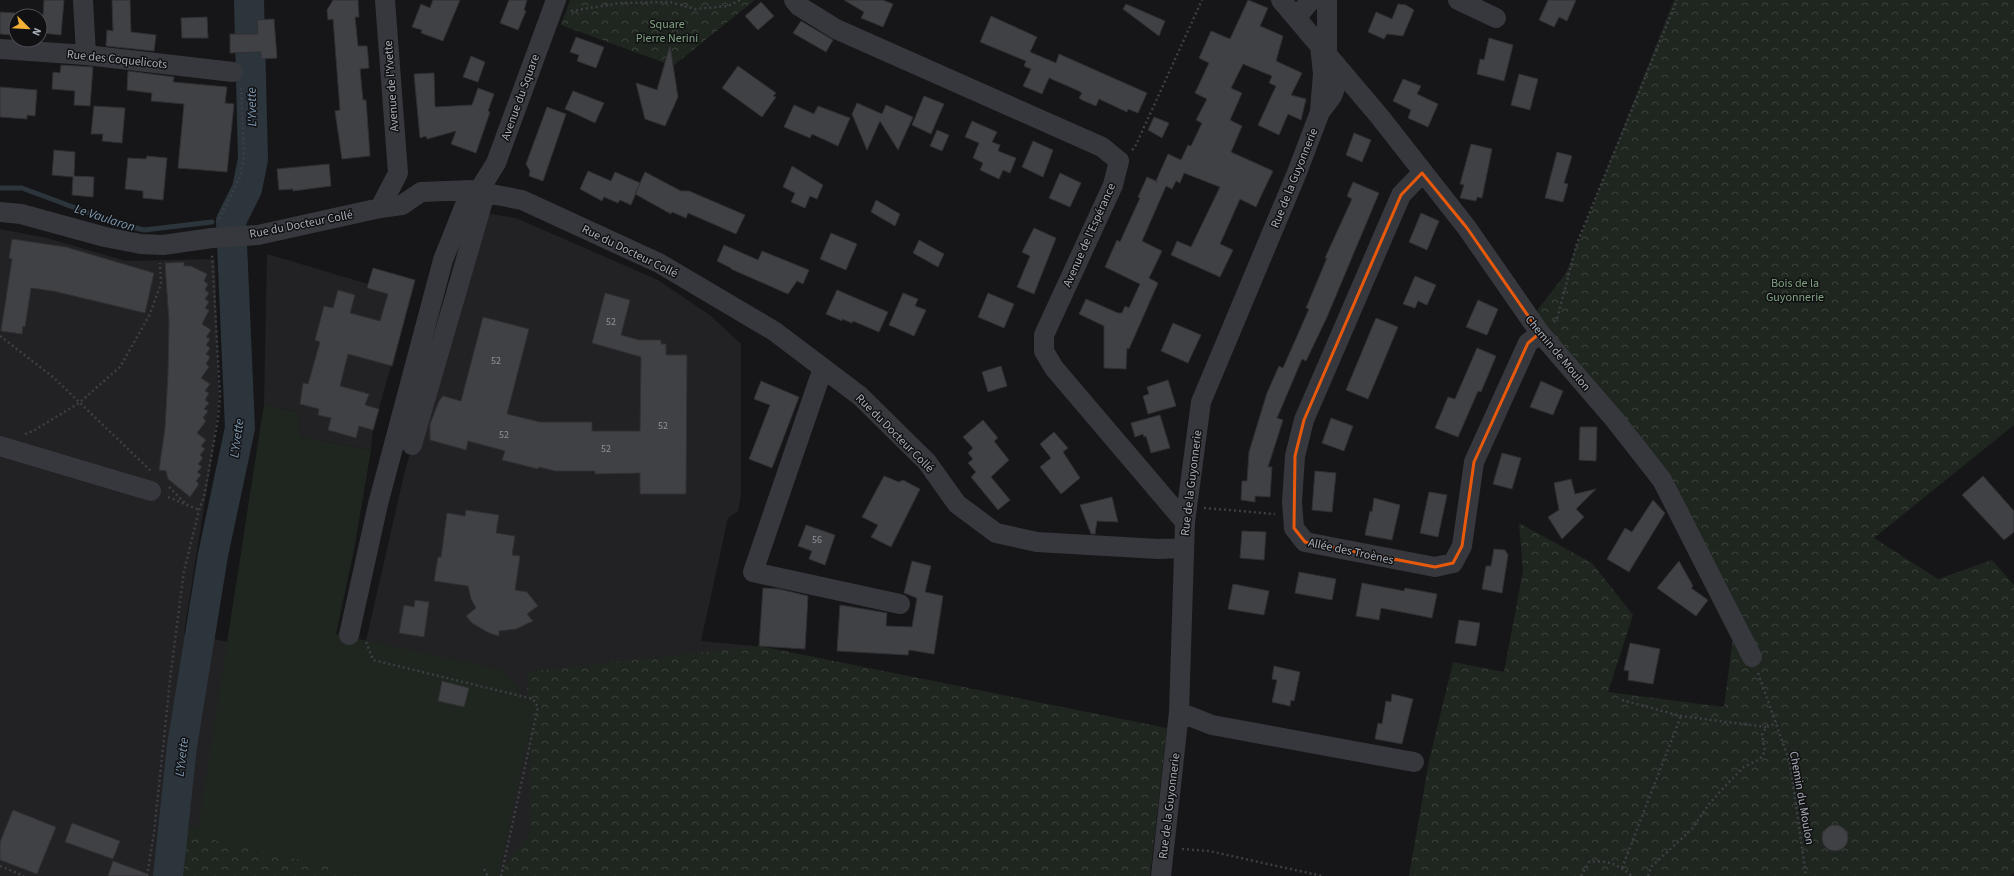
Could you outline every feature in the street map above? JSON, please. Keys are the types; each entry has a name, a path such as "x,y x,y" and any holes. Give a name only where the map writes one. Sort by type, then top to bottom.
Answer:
{"street":[{"path":"84,0 86,55"},
{"name":"Avenue de l'Yvette","path":"385,0 398,173"},
{"path":"794,0 799,6 836,29 1102,146 1119,161"},
{"name":"Chemin de Moulon","path":"1281,0 1297,17 1357,90 1467,228 1540,333 1615,420 1662,480 1752,657"},
{"path":"1297,17 1311,0"},
{"path":"1327,0 1328,55"},
{"path":"1458,0 1496,18"},
{"name":"Avenue du Square","path":"478,192 496,163 553,7"},
{"name":"Rue des Coquelicots","path":"0,49 86,55 233,72"},
{"name":"Rue de la Guyonnerie","path":"1161,876 1179,712 1183,548 1201,402 1294,182 1320,112 1332,96 1337,80 1328,55 1323,60 1320,112"},
{"path":"1332,96 1357,90"},
{"name":"Avenue de l'Espérance","path":"1119,161 1113,185 1044,335 1044,351 1054,368 1186,514"},
{"path":"380,208 398,173 421,192"},
{"name":"Allée des Troènes","path":"1422,173 1401,195 1304,420 1295,456 1292,502 1294,528 1305,542 1435,567 1453,563 1462,546 1474,462 1528,343 1540,333"},
{"name":"Rue du Docteur Collé","path":"0,212 21,214 105,237 141,244 215,244 380,208 402,205 421,192 478,192 522,200 658,263 774,331 860,396 927,462 957,504 996,533 1037,542 1158,549 1183,548"},
{"path":"412,445 478,192"},
{"path":"349,635 378,504 443,260 478,192"},
{"path":"823,368 753,572 900,604"},
{"path":"0,446 156,482"},
{"path":"1179,712 1212,725 1414,762"}],"path":[{"path":"553,7 670,2 695,8 728,6 740,0"},
{"path":"1119,161 1136,147 1202,0"},
{"path":"1540,333 1547,329 1557,319 1578,243 1677,0"},
{"path":"146,876 154,833 171,671 184,570 199,510 204,497 218,419 220,396 215,244 223,209 240,177 244,156 241,73 233,72"},
{"path":"20,436 33,431 79,403 120,367 149,316 161,284 160,262"},
{"path":"0,336 53,377 156,482 187,505 199,510"},
{"path":"156,482 187,505"},
{"path":"1186,514 1293,515"},
{"name":"Chemin du Moulon","path":"1752,657 1777,723 1790,763 1806,876"},
{"path":"373,660 532,700 538,707 501,876"},
{"path":"1622,700 1681,716 1766,727 1777,723"},
{"path":"1622,868 1681,716"},
{"path":"1648,876 1651,867 1692,829 1708,804 1728,783 1744,767 1760,759 1765,751 1762,735 1766,727"},
{"path":"1164,848 1210,851 1322,876"},
{"path":"1581,876 1589,862 1604,860 1622,868 1632,876"},
{"path":"0,866 24,876"},
{"path":"484,869 488,876"}],"highlighted area":[{"path":"1422,173 1467,228 1540,333 1528,343 1474,462 1462,546 1453,563 1435,567 1305,542 1294,528 1295,456 1304,420 1401,195"}],"shaded area":[{"path":"485,213 516,218 658,280 711,316 741,344 741,494 738,511 728,518 701,641 755,646 724,876 0,876 0,229 47,238 126,261 215,259 219,398 214,444 184,633 329,662 336,634 366,641 405,470"},
{"path":"267,254 368,284 367,288 388,294 407,308 373,430 371,450 300,437 299,413 264,404"}],"green space":[{"name":"Square Pierre Nerini","path":"570,0 755,0 673,66 561,25"},
{"name":"Bois de la Guyonnerie","path":"1674,0 2014,0 2014,425 1874,538 1938,579 1992,560 2014,585 2014,873 2010,876 1409,876 1429,761 1453,662 1504,672 1523,571 1519,523 1592,563 1633,615 1608,692 1724,707 1735,621 1662,480 1532,317 1566,273"},
{"path":"264,404 299,413 300,437 371,450 354,550 336,634 502,670 534,709 499,876 369,876 197,836"},
{"path":"759,646 1167,728 1150,876 498,876 531,831 527,672"},
{"path":"184,825 385,876 176,876"}],"building":[{"path":"44,0 64,0 61,35 48,34 48,8 44,8"},
{"path":"112,0 130,0 131,32 156,35 154,51 106,46 107,30 113,31"},
{"path":"333,0 358,0 359,17 355,17 358,46 367,46 369,68 360,69 363,100 366,100 370,156 342,159 335,111 340,110 333,19 328,20 327,10"},
{"path":"433,0 460,0 443,41 421,33 422,30 412,27 421,4 430,8"},
{"path":"509,0 527,0 524,10 526,11 518,30 500,23"},
{"path":"844,0 883,0 893,4 883,27 861,18 864,12"},
{"path":"1248,0 1268,8 1260,26 1283,36 1276,61 1302,73 1291,95 1306,99 1301,120 1288,114 1279,135 1258,125 1276,86 1269,83 1272,76 1243,64 1231,88 1242,93 1230,120 1242,126 1231,152 1273,171 1256,207 1240,199 1220,244 1233,250 1220,277 1171,255 1177,241 1191,247 1220,187 1184,173 1180,183 1176,181 1172,189 1166,186 1142,241 1162,251 1149,278 1158,283 1129,349 1127,348 1126,369 1104,368 1104,326 1079,314 1086,299 1118,313 1122,313 1125,306 1129,308 1140,284 1105,267 1117,240 1120,242 1140,198 1138,197 1147,177 1158,182 1156,181 1168,154 1181,160 1188,145 1191,146 1202,123 1196,120 1207,99 1195,93 1209,63 1199,58 1211,31 1230,39"},
{"path":"1548,0 1576,0 1567,21 1559,17 1554,27 1539,20"},
{"path":"761,2 774,16 758,30 745,16"},
{"path":"1126,4 1165,21 1159,36 1123,9"},
{"path":"1398,4 1406,5 1414,10 1403,36 1387,34 1384,39 1368,32 1376,12 1392,19"},
{"path":"0,12 8,13 8,35 0,34"},
{"path":"991,16 1037,37 1030,52 1056,63 1059,54 1147,93 1138,113 1128,109 1127,112 1099,99 1096,106 1079,98 1082,93 1079,91 1049,78 1042,94 1023,86 1031,69 1024,66 1026,61 980,42"},
{"path":"207,17 208,38 182,38 181,18"},
{"path":"274,19 277,58 261,59 261,52 230,53 230,34 258,34 257,20"},
{"path":"801,21 833,40 826,52 793,33"},
{"path":"576,37 604,47 596,68 577,61 579,55 570,52"},
{"path":"1489,38 1513,45 1504,81 1477,74 1480,59 1484,60"},
{"path":"670,46 678,97 665,126 645,119 636,83 657,90"},
{"path":"471,56 485,62 478,82 463,77"},
{"path":"61,65 93,67 90,106 74,105 75,91 52,89 53,72 60,73"},
{"path":"738,66 776,93 773,96 776,97 762,117 722,88"},
{"path":"128,71 174,77 173,82 227,87 225,103 234,104 227,172 178,168 184,104 151,101 152,93 127,90"},
{"path":"434,73 435,107 472,105 478,88 494,94 488,111 490,112 476,153 451,144 456,131 427,139 426,136 420,138 414,74"},
{"path":"1519,74 1538,79 1530,110 1511,105"},
{"path":"1403,79 1421,86 1417,94 1438,104 1428,127 1408,118 1411,110 1393,101"},
{"path":"0,87 37,90 35,116 27,115 27,119 0,117"},
{"path":"573,91 604,103 595,123 565,109"},
{"path":"924,96 944,104 931,134 912,125"},
{"path":"857,103 882,114 886,105 913,117 898,150 880,121 867,150 852,114"},
{"path":"794,105 814,114 818,106 850,118 838,146 812,134 810,138 784,127"},
{"path":"94,106 125,108 122,143 102,141 103,134 91,134"},
{"path":"547,107 566,114 543,181 529,176 530,171 526,164"},
{"path":"1154,117 1169,123 1162,138 1148,130"},
{"path":"972,121 997,132 992,142 1000,145 998,151 1016,158 1010,173 1003,170 999,179 980,170 983,163 973,158 979,143 965,137"},
{"path":"937,130 949,135 942,151 930,146"},
{"path":"1354,133 1371,140 1362,162 1346,155"},
{"path":"1033,141 1053,150 1043,177 1022,167"},
{"path":"1471,144 1492,149 1482,198 1477,197 1476,201 1460,198 1464,185 1460,184"},
{"path":"54,150 75,152 74,176 94,177 93,197 72,195 73,177 52,175"},
{"path":"1557,152 1572,156 1564,183 1568,184 1563,202 1545,198"},
{"path":"147,156 167,158 163,200 143,198 143,191 125,189 128,158 146,159"},
{"path":"329,164 331,186 293,191 293,189 279,190 277,169"},
{"path":"792,166 823,185 817,199 810,196 805,208 791,202 795,193 783,187"},
{"path":"588,171 611,181 615,172 640,183 631,205 620,200 618,203 604,197 602,201 580,189"},
{"path":"645,172 681,191 689,191 745,215 736,234 688,213 686,218 672,212 671,214 635,194"},
{"path":"1060,173 1081,183 1070,207 1049,198"},
{"path":"1353,182 1379,193 1327,317 1306,361 1302,359 1277,418 1283,420 1268,467 1272,467 1270,497 1255,496 1255,502 1241,500 1242,481 1247,481 1249,452 1267,393 1279,366 1283,368 1309,309 1306,308 1327,258 1325,258 1352,199 1347,196"},
{"path":"876,200 900,214 895,226 871,212"},
{"path":"1421,213 1439,221 1427,250 1409,242"},
{"path":"1034,228 1056,238 1034,294 1017,287 1030,256 1022,252"},
{"path":"831,233 857,244 846,270 820,259"},
{"path":"12,239 66,247 154,273 145,313 53,291 31,288 25,327 23,326 22,334 1,331 12,259 9,258"},
{"path":"919,240 944,254 938,267 913,253"},
{"path":"724,245 758,260 762,251 809,270 803,284 797,281 788,294 731,269 717,261"},
{"path":"184,262 184,266 191,266 207,274 204,281 208,284 205,290 209,293 205,299 209,302 205,308 209,310 202,324 211,330 206,337 210,339 206,345 210,348 206,354 210,357 206,364 209,367 201,378 210,384 205,391 209,393 205,400 209,403 204,409 208,411 203,418 206,421 197,433 206,440 201,446 205,449 200,455 203,458 198,464 202,467 197,472 201,475 196,481 199,484 190,497 168,479 166,471 159,470 165,428 168,373 169,322 165,263"},
{"path":"373,268 415,280 392,366 348,354 340,386 369,394 365,405 379,409 373,430 359,426 356,438 328,430 331,418 318,415 319,409 300,404 303,383 308,384 320,342 315,340 324,306 333,308 338,290 355,295 350,313 380,321 388,294 367,288"},
{"path":"1415,276 1436,285 1427,305 1418,301 1415,308 1403,304"},
{"path":"837,290 888,312 879,332 853,321 852,323 842,319 842,321 826,314"},
{"path":"605,293 630,300 621,335 639,340 661,340 661,344 666,344 666,355 687,355 686,494 640,494 640,473 595,474 595,471 555,471 539,467 538,469 502,460 505,451 468,441 466,450 430,440 430,424 439,401 443,396 461,401 483,317 529,329 507,414 540,422 592,422 592,431 640,431 641,357 592,343"},
{"path":"903,293 918,299 915,306 926,310 914,336 889,325"},
{"path":"988,293 1014,304 1004,328 978,317"},
{"path":"1478,300 1498,309 1487,335 1466,327"},
{"path":"1376,318 1398,327 1368,399 1346,390"},
{"path":"1173,323 1201,335 1188,363 1161,351"},
{"path":"1477,348 1496,356 1481,392 1478,391 1458,437 1435,428 1448,397 1455,399"},
{"path":"1001,366 1007,386 988,392 982,372"},
{"path":"1168,380 1176,406 1148,414 1143,396 1149,394 1147,387"},
{"path":"761,381 799,397 772,468 749,459 770,405 754,399"},
{"path":"1541,381 1563,391 1553,415 1530,407"},
{"path":"1160,415 1170,448 1151,453 1146,436 1144,437 1143,434 1135,437 1131,423"},
{"path":"1331,418 1353,426 1344,451 1322,443"},
{"path":"983,420 998,438 994,441 1009,460 991,477 1010,500 998,510 971,477 976,472 968,463 973,459 968,453 973,448 963,437"},
{"path":"1580,427 1597,427 1596,461 1579,460"},
{"path":"1054,432 1068,448 1063,452 1080,478 1061,494 1040,467 1051,458 1040,444"},
{"path":"1502,453 1521,458 1512,489 1493,484"},
{"path":"1315,471 1336,473 1332,512 1312,510"},
{"path":"884,476 899,482 903,480 920,489 891,547 871,537 878,525 862,517"},
{"path":"1983,476 2014,511 2014,532 2004,540 1962,495"},
{"path":"1571,479 1575,494 1596,489 1576,509 1584,517 1562,539 1548,517 1559,510 1554,483"},
{"path":"1429,492 1447,495 1438,537 1420,533"},
{"path":"1112,497 1118,522 1097,521 1095,534 1091,534 1080,505"},
{"path":"1374,498 1400,505 1392,540 1365,535 1370,511 1372,512"},
{"path":"1653,500 1665,513 1629,572 1607,559 1625,528 1632,532"},
{"path":"466,510 499,515 496,533 515,536 512,555 520,556 515,590 527,592 538,606 527,614 533,621 516,629 499,631 499,636 489,633 472,623 466,616 476,608 471,599 468,586 434,581 438,557 441,557 447,513 465,516"},
{"path":"806,525 835,535 825,565 809,559 812,551 798,546"},
{"path":"1242,531 1266,532 1264,560 1240,558"},
{"path":"1494,549 1505,550 1508,555 1502,593 1482,589 1486,566 1491,566"},
{"path":"912,561 931,566 925,592 943,596 934,654 909,650 908,655 837,651 840,605 887,613 886,626 912,627 917,598 904,593"},
{"path":"1679,561 1693,586 1691,588 1708,600 1696,616 1657,588"},
{"path":"1299,572 1336,579 1332,600 1295,593"},
{"path":"1362,583 1404,591 1405,588 1437,594 1432,618 1381,608 1379,620 1356,616"},
{"path":"1233,584 1269,591 1264,615 1228,609"},
{"path":"763,588 779,589 808,596 805,649 759,646"},
{"path":"415,600 429,602 424,637 399,633 404,605 414,607"},
{"path":"1459,620 1480,623 1476,646 1455,643"},
{"path":"1630,643 1660,649 1653,684 1628,680 1629,671 1624,670"},
{"path":"1274,666 1300,672 1294,701 1291,700 1290,706 1272,702 1277,680 1272,679"},
{"path":"442,681 469,688 464,707 438,701"},
{"path":"1392,694 1413,699 1402,744 1375,739 1378,723 1382,724 1386,701 1391,702"},
{"path":"13,810 56,827 37,874 0,860 0,842"},
{"path":"72,823 120,841 113,859 65,842"},
{"path":"1835,825 1844,829 1848,838 1844,847 1835,851 1826,847 1822,838 1826,829"},
{"path":"113,861 148,874 148,876 108,876"}],"waterway":[{"name":"L'Yvette","path":"168,876 182,746 213,555 240,428 231,221 247,189 253,159 249,0"},
{"name":"Le Vaularon","path":"0,188 22,188 113,222 144,230 212,222"}]}
